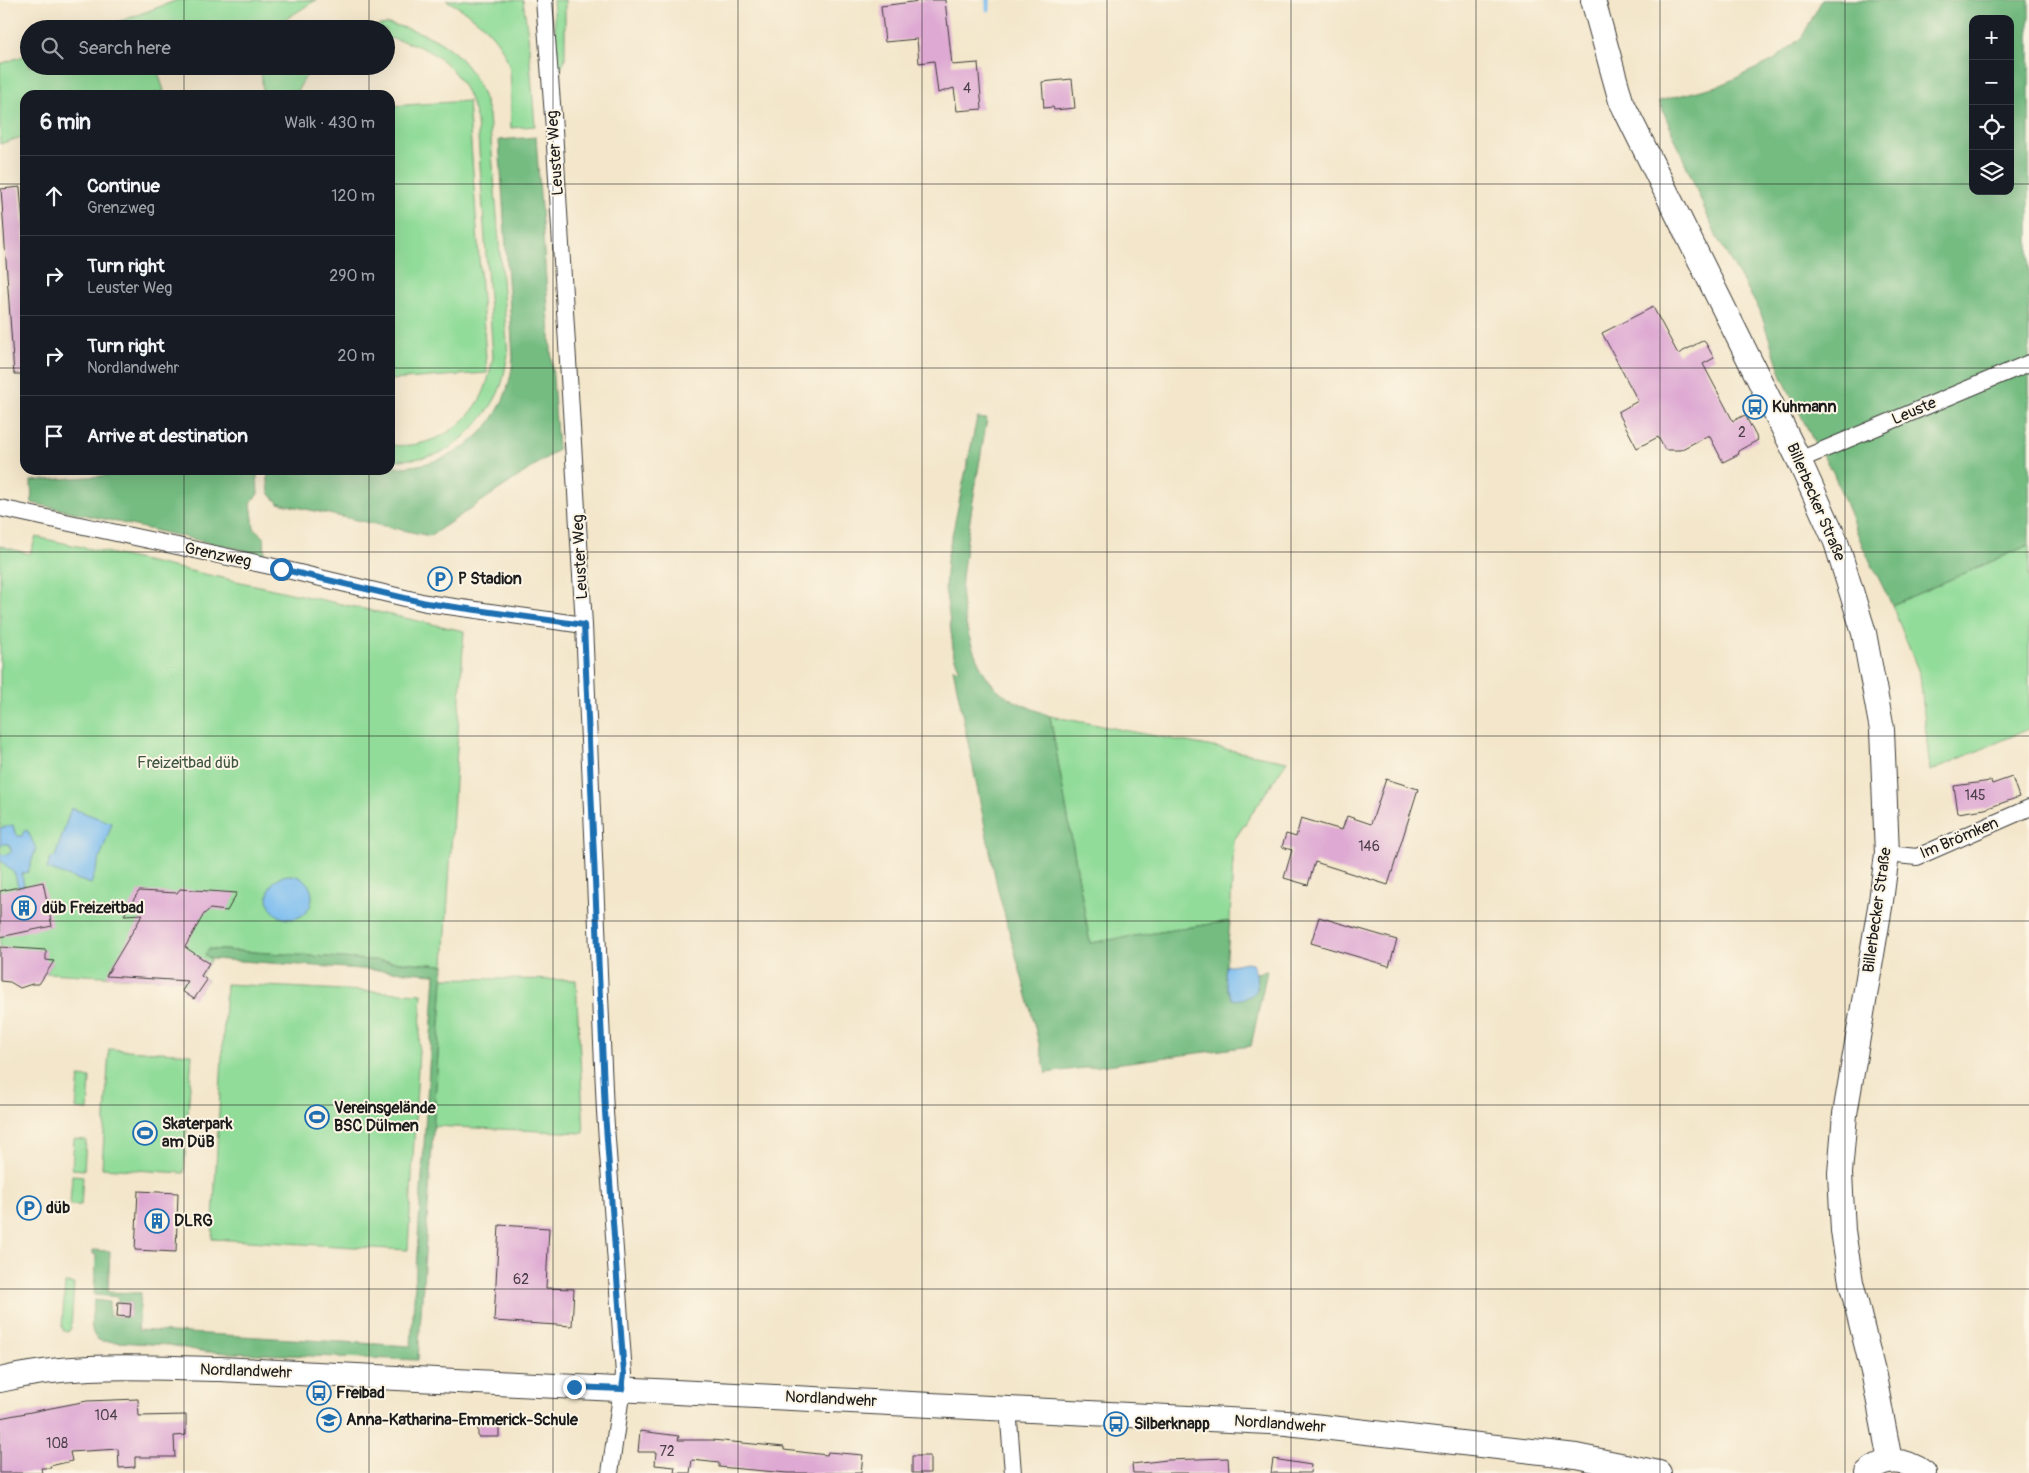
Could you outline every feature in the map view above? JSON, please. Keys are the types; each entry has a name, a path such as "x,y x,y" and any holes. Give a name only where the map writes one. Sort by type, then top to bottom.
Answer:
{"street":[{"name":"Leuster Weg","path":"544,0 554,129 584,625 605,1112 624,1374 610,1473"},
{"name":"Billerbecker Straße","path":"1593,0 1622,101 1799,460 1836,542 1864,634 1882,730 1887,854 1844,1124 1840,1174 1843,1231 1851,1282 1874,1376 1890,1461"},
{"name":"Leuste","path":"1799,460 2029,363"},
{"name":"Grenzweg","path":"0,508 275,567 426,603 584,625"},
{"name":"Im Brömken","path":"1887,854 1916,857 2029,808"},
{"name":"Nordlandwehr","path":"0,1380 28,1373 75,1369 220,1369 1287,1423 1445,1439 1576,1456 1659,1473"},
{"path":"1008,1408 1013,1473"},
{"path":"1867,1473 1878,1465 1890,1461 1903,1461 1915,1466 1924,1473"}],"green space":[{"path":"178,0 316,0 286,19 281,20 124,20"},
{"path":"446,0 523,0 528,35 535,126 511,128 510,72 505,55 499,44 484,27 466,12"},
{"path":"553,0 565,0 565,58 559,77"},
{"path":"1822,0 2029,0 2029,545 1892,605 1863,547 1833,472 1814,442 1782,377 1760,311 1716,236 1659,101 1721,85 1774,60 1802,37"},
{"path":"395,25 408,28 440,42 454,52 465,64 483,95 489,115 508,355 502,384 498,393 474,428 457,443 440,453 421,458 395,460 395,445 403,446 429,441 452,430 462,422 479,401 484,391 493,357 477,121 465,89 446,64 434,54 404,41 395,40"},
{"path":"20,57 20,75 159,75 164,90 20,90 20,138 0,144 0,64"},
{"path":"262,75 307,75 298,90 263,90"},
{"path":"468,101 487,373 395,380 395,106"},
{"path":"536,137 558,450 430,536 278,503 269,493 267,475 395,475 395,467 414,466 437,460 457,451 475,438 490,422 502,403 509,381 513,357 499,140"},
{"path":"977,418 987,419 962,577 962,600 966,624 979,663 993,685 1013,700 1050,716 1090,943 1230,921 1225,978 1257,990 1256,973 1267,971 1251,1046 1046,1073 998,891 953,668 960,670 954,656 945,588 947,559"},
{"path":"116,475 257,475 258,494 251,502 254,528 264,537 265,555 32,503 31,481"},
{"name":"Freizeitbad düb","path":"36,537 464,631 444,965 209,949 206,955 211,959 201,976 207,980 198,993 167,970 160,979 46,973 53,962 0,959 0,546 30,554"},
{"path":"2029,545 2029,729 1930,771 1920,675 1892,605"},
{"path":"1050,716 1287,761 1234,840 1230,921 1090,943"},
{"path":"209,949 444,965 418,1360 206,1352 169,1345 101,1341 93,1334 94,1300 109,1302 109,1316 130,1317 131,1303 118,1302 117,1297 94,1295 96,1255 93,1254 93,1250 110,1251 108,1292 141,1293 138,1330 411,1346 435,974 211,959 205,955"},
{"path":"443,978 576,980 584,1133 433,1126"},
{"name":"Vereinsgelände BSC Dülmen","path":"226,984 422,994 408,1250 212,1239"},
{"name":"Skaterpark am DüB","path":"109,1049 192,1054 184,1173 102,1168"},
{"path":"79,1077 90,1078 88,1110 76,1109"},
{"path":"74,1139 86,1140 84,1170 72,1169"},
{"path":"72,1175 83,1176 81,1205 70,1205"},
{"path":"65,1283 74,1284 71,1328 68,1332 63,1330 62,1327"}],"water":[{"path":"71,808 112,823 91,884 47,869 50,859 55,857"},
{"path":"13,825 18,836 22,836 24,831 27,830 36,848 28,872 22,874 24,886 18,887 15,874 0,860 0,854 7,855 12,851 8,844 3,844 0,847 0,828"},
{"path":"290,875 302,879 308,885 312,897 308,909 302,915 290,919 278,915 272,909 268,897 272,885 278,879"},
{"path":"1246,962 1252,963 1256,973 1257,990 1246,998 1233,1000 1226,983 1226,966"}],"building":[{"path":"927,0 945,0 952,65 978,63 982,109 957,111 954,88 938,93 934,61 919,63 917,39 885,42 881,6"},
{"path":"1072,79 1075,108 1054,110 1053,107 1044,108 1042,82"},
{"path":"20,187 20,374 14,374 1,189"},
{"path":"1653,307 1678,354 1704,340 1714,358 1703,364 1733,421 1745,415 1758,440 1738,451 1739,454 1723,462 1709,435 1680,450 1665,450 1658,437 1637,448 1618,412 1638,401 1602,333"},
{"path":"2012,777 2019,797 1985,809 1958,813 1954,786 1991,781 1992,784"},
{"path":"1386,779 1418,789 1388,885 1315,862 1308,885 1284,878 1292,850 1282,847 1286,834 1296,837 1301,818 1342,830 1347,816 1371,824"},
{"name":"düb Freizeitbad","path":"43,882 52,926 0,937 0,891"},
{"path":"180,889 237,893 227,911 210,909 204,914 185,947 209,963 201,976 207,980 194,999 182,991 188,981 106,976 143,914 124,915 139,891 177,893"},
{"path":"1319,917 1397,940 1389,966 1311,943"},
{"name":"düb Freizeitbad","path":"0,947 46,950 46,960 54,961 39,984 20,988 10,982 0,981"},
{"name":"DLRG","path":"138,1191 178,1193 176,1252 135,1250"},
{"path":"499,1225 549,1228 546,1288 574,1289 572,1326 494,1321"},
{"path":"118,1302 131,1303 130,1317 117,1316"},
{"path":"138,1399 139,1416 186,1415 186,1435 174,1436 175,1457 135,1457 135,1467 119,1468 118,1449 70,1452 72,1461 50,1466 51,1468 41,1468 42,1473 0,1473 0,1418 87,1401"},
{"path":"478,1424 499,1424 499,1437 478,1437"},
{"path":"640,1431 679,1436 678,1440 712,1440 784,1447 784,1450 827,1455 828,1452 863,1455 861,1473 787,1473 719,1467 719,1463 692,1460 690,1473 674,1473 675,1467 655,1465 656,1452 638,1452"},
{"path":"912,1456 930,1456 930,1473 912,1473"},
{"path":"1228,1458 1229,1473 1133,1473 1132,1464 1167,1460"},
{"path":"1273,1459 1311,1465 1310,1473 1271,1473"}],"waterway":[{"path":"988,0 988,9"}],"place":[{"name":"Kuhmann","path":"1755,407"},
{"name":"P Stadion","path":"440,579"},
{"name":"düb Freizeitbad","path":"24,908"},
{"name":"Vereinsgelände BSC Dülmen","path":"317,1117"},
{"name":"Skaterpark am DüB","path":"145,1133"},
{"name":"düb","path":"29,1208"},
{"name":"DLRG","path":"157,1221"},
{"name":"Freibad","path":"319,1393"},
{"name":"Anna-Katharina-Emmerick-Schule","path":"329,1420"},
{"name":"Silberknapp","path":"1116,1424"}],"route":[{"path":"281,569 426,603 584,625 605,1112 624,1374 622,1389 574,1387"}]}
